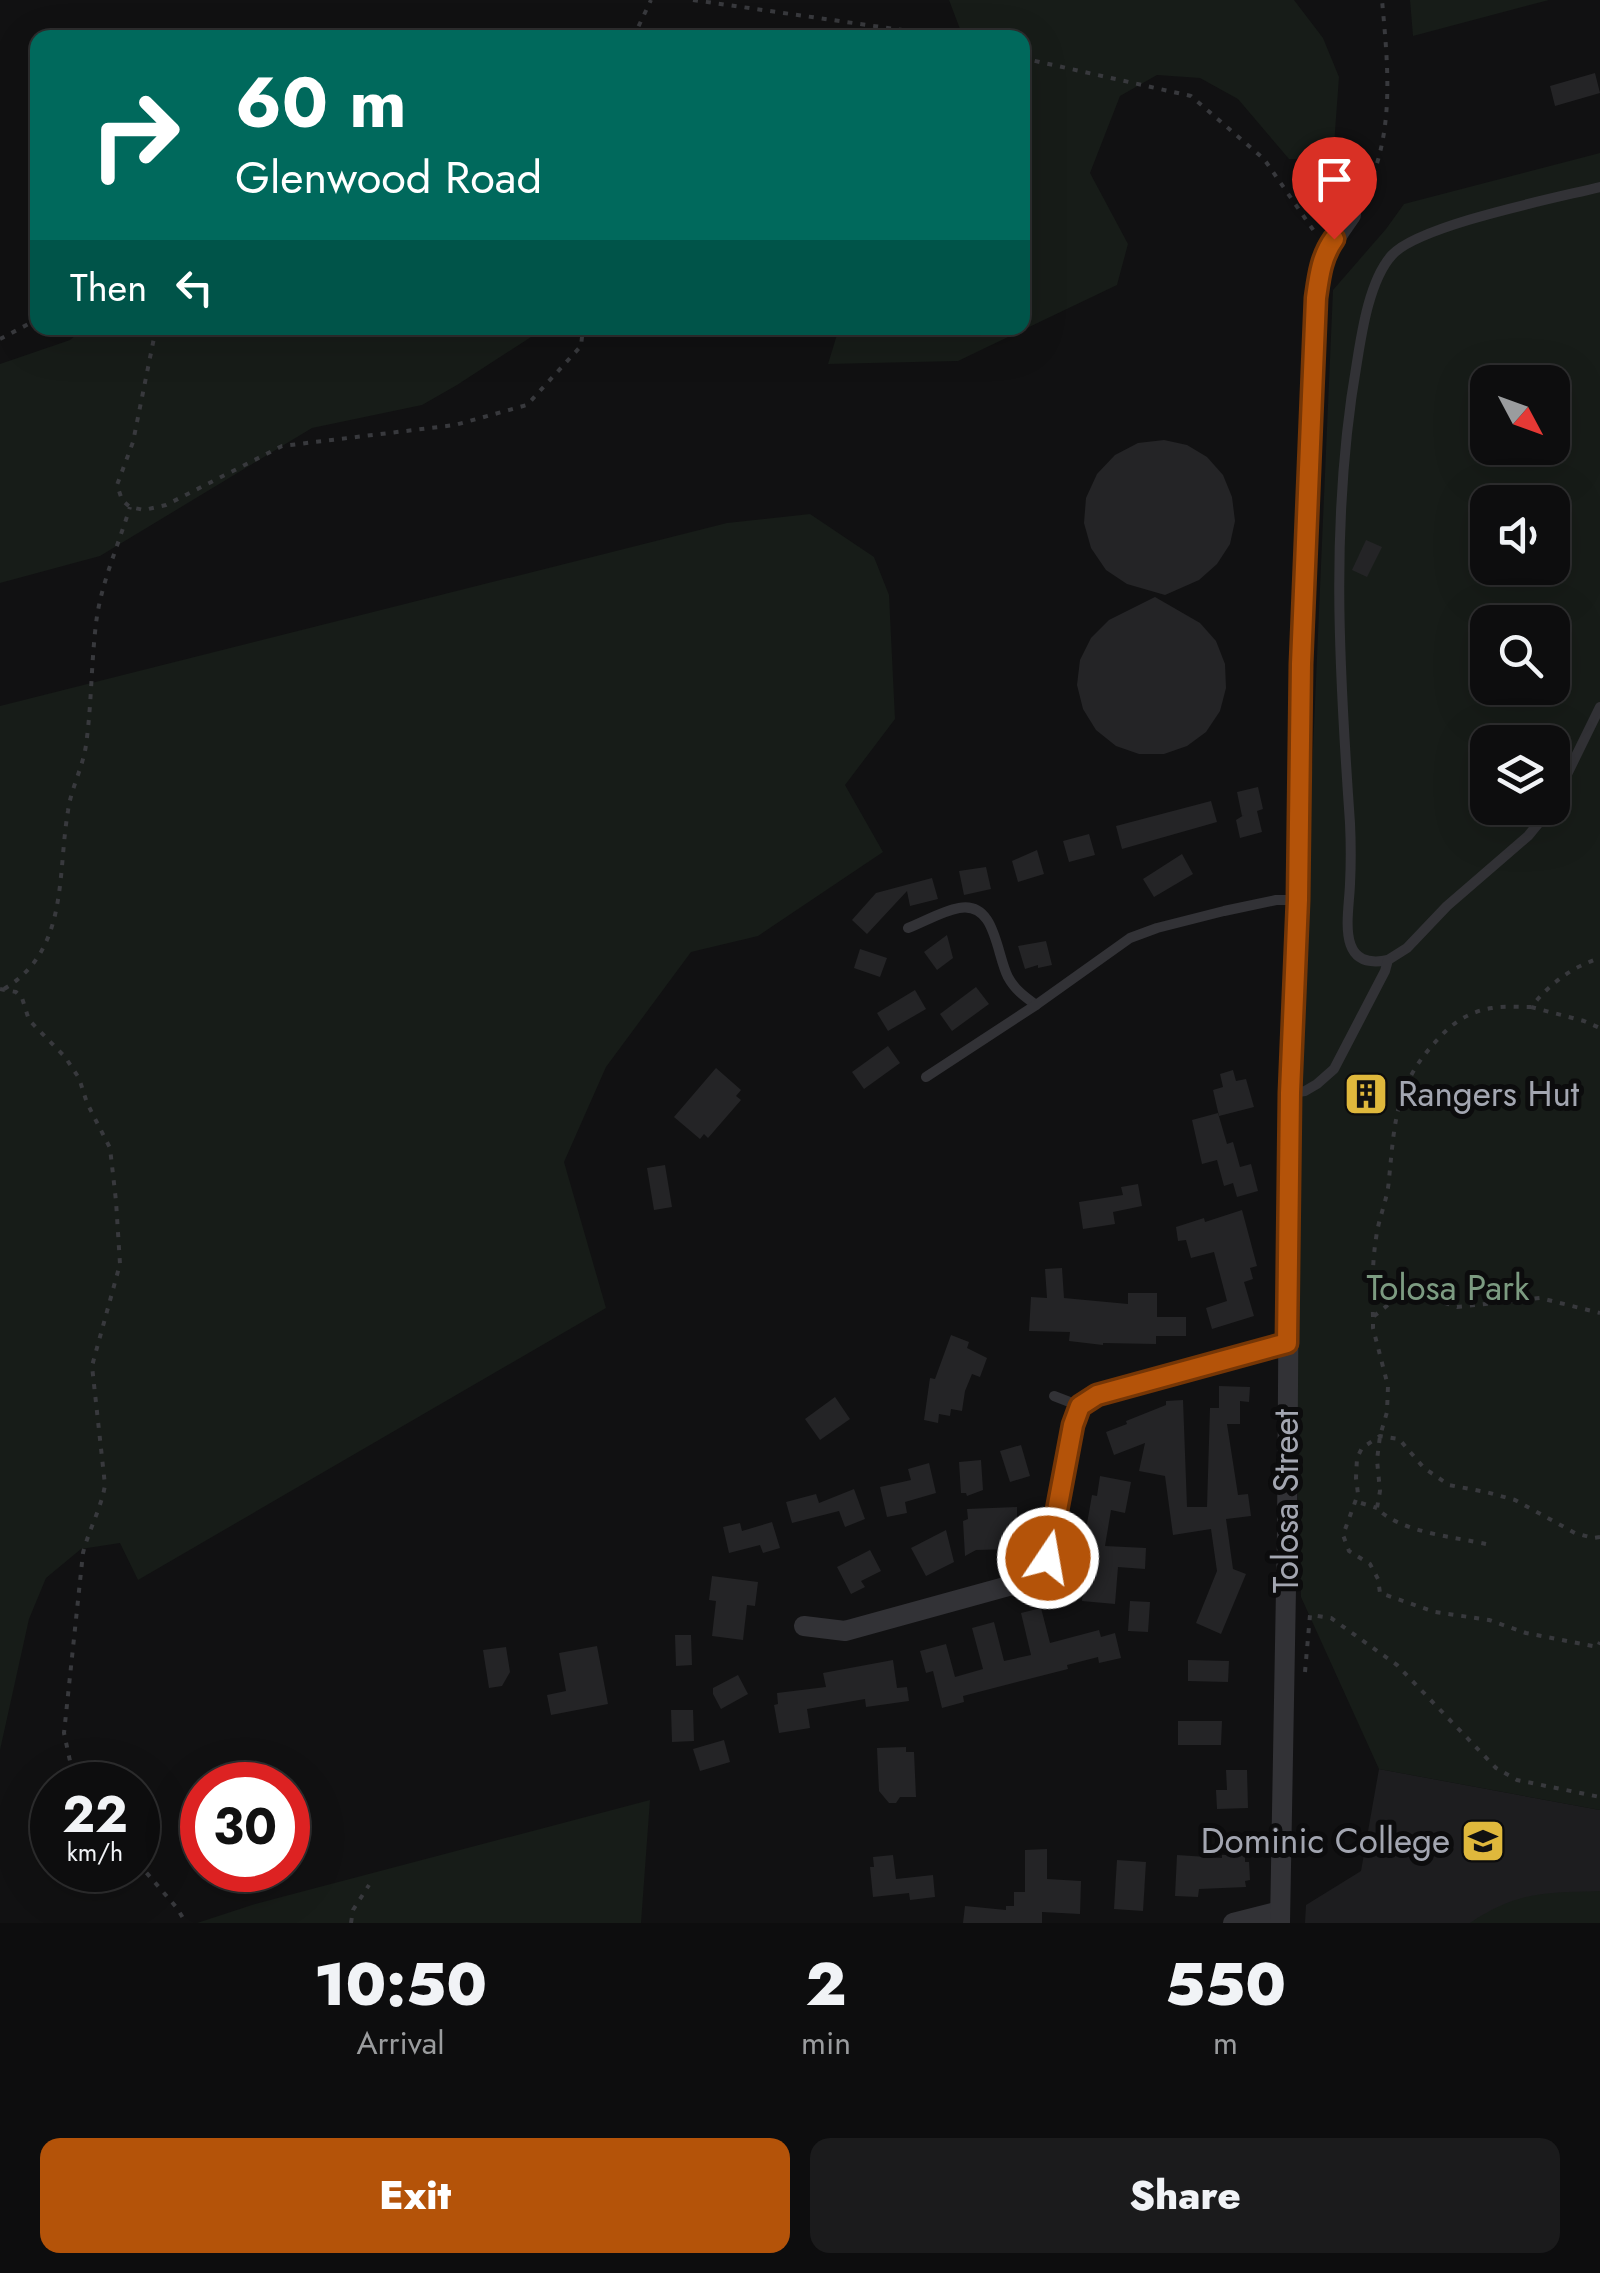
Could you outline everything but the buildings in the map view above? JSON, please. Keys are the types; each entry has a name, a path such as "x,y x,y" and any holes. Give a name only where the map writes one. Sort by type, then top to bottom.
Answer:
{"street":[{"name":"Tolosa Street","path":"1280,1917 1290,1093 1298,900 1301,664 1316,298 1327,249 1351,216"},
{"path":"804,1626 845,1631 1011,1586 1034,1575 1052,1546 1073,1425 1080,1406 1097,1395 1287,1343"},
{"path":"1233,1923 1280,1917"}],"lane":[{"path":"1535,825 1407,948 1381,962 1364,958 1350,944 1347,936 1352,845 1340,683 1338,552 1347,415 1375,282 1393,254 1423,235 1600,187"},
{"path":"1570,769 1600,707"},
{"path":"926,1077 1130,938 1224,911 1276,900 1298,900"},
{"path":"908,928 956,908 978,911 991,925 1009,978 1019,993 1036,1005"},
{"path":"1290,1093 1305,1091 1334,1069 1388,960"},
{"path":"1054,1396 1080,1406"}],"path":[{"path":"637,30 651,0"},
{"path":"693,0 903,30"},
{"path":"1351,216 1375,171 1384,138 1388,107 1382,0"},
{"path":"1030,60 1192,96 1264,159 1327,249"},
{"path":"0,339 30,323"},
{"path":"155,335 133,442 117,485 122,500 130,507 144,510 166,505 282,446 456,425 527,405 581,346 582,335"},
{"path":"2,989 20,980 36,962 56,914 69,802 86,749 98,612 130,507"},
{"path":"1530,1007 1555,980 1580,964 1600,958"},
{"path":"2,989 16,992 22,998 30,1020 65,1057 78,1078 110,1148 116,1200 120,1264 92,1366 105,1485 83,1553 64,1732 70,1762"},
{"path":"1376,1508 1380,1491 1377,1460 1388,1386 1373,1328 1372,1275 1398,1108 1410,1074 1449,1028 1466,1016 1491,1008 1530,1007 1600,1028"},
{"path":"1373,1317 1394,1300 1412,1296 1457,1307 1540,1298 1600,1312"},
{"path":"1599,1646 1435,1612 1380,1593 1370,1564 1349,1551 1343,1534 1358,1494 1357,1458 1362,1448 1380,1436 1399,1439 1424,1468 1449,1486 1515,1500 1576,1533 1600,1537"},
{"path":"1347,1458 1357,1458"},
{"path":"1361,1503 1412,1528 1486,1544"},
{"path":"1305,1674 1310,1616 1331,1618 1397,1666 1496,1768 1517,1780 1600,1797"},
{"path":"350,1923 369,1885"},
{"path":"160,1888 186,1923"}],"shaded area":[{"name":"Dominic College","path":"1379,1769 1600,1810 1600,1923 1305,1923 1306,1905 1361,1871"}],"green space":[{"path":"949,0 1294,0 1323,38 1339,77 1333,159 1289,159 1238,99 1200,78 1157,75 1120,96 1090,173 1128,244 1117,285 1030,327 1030,30 960,30"},
{"path":"1410,0 1549,0 1413,36"},
{"name":"Tolosa Park","path":"1600,153 1600,1810 1379,1769 1301,1597 1293,1332 1298,1093 1333,290 1404,204"},
{"path":"76,335 532,335 422,405 312,428 100,556 0,583 0,364"},
{"path":"837,335 1012,335 958,361 828,364"},
{"path":"810,514 874,557 889,595 895,719 845,785 883,852 758,936 691,952 606,1067 564,1162 606,1308 138,1580 120,1543 81,1549 46,1578 29,1619 0,1750 0,706 727,523"},
{"path":"650,1800 641,1923 197,1923"},
{"path":"1600,1891 1600,1923 1470,1923 1518,1899"}],"place":[{"name":"Rangers Hut","path":"1366,1094"},
{"name":"Dominic College","path":"1483,1841"}],"route":[{"path":"1048,1558 1073,1425 1086,1400 1287,1343 1301,664 1316,298 1322,262 1334,239"}]}
